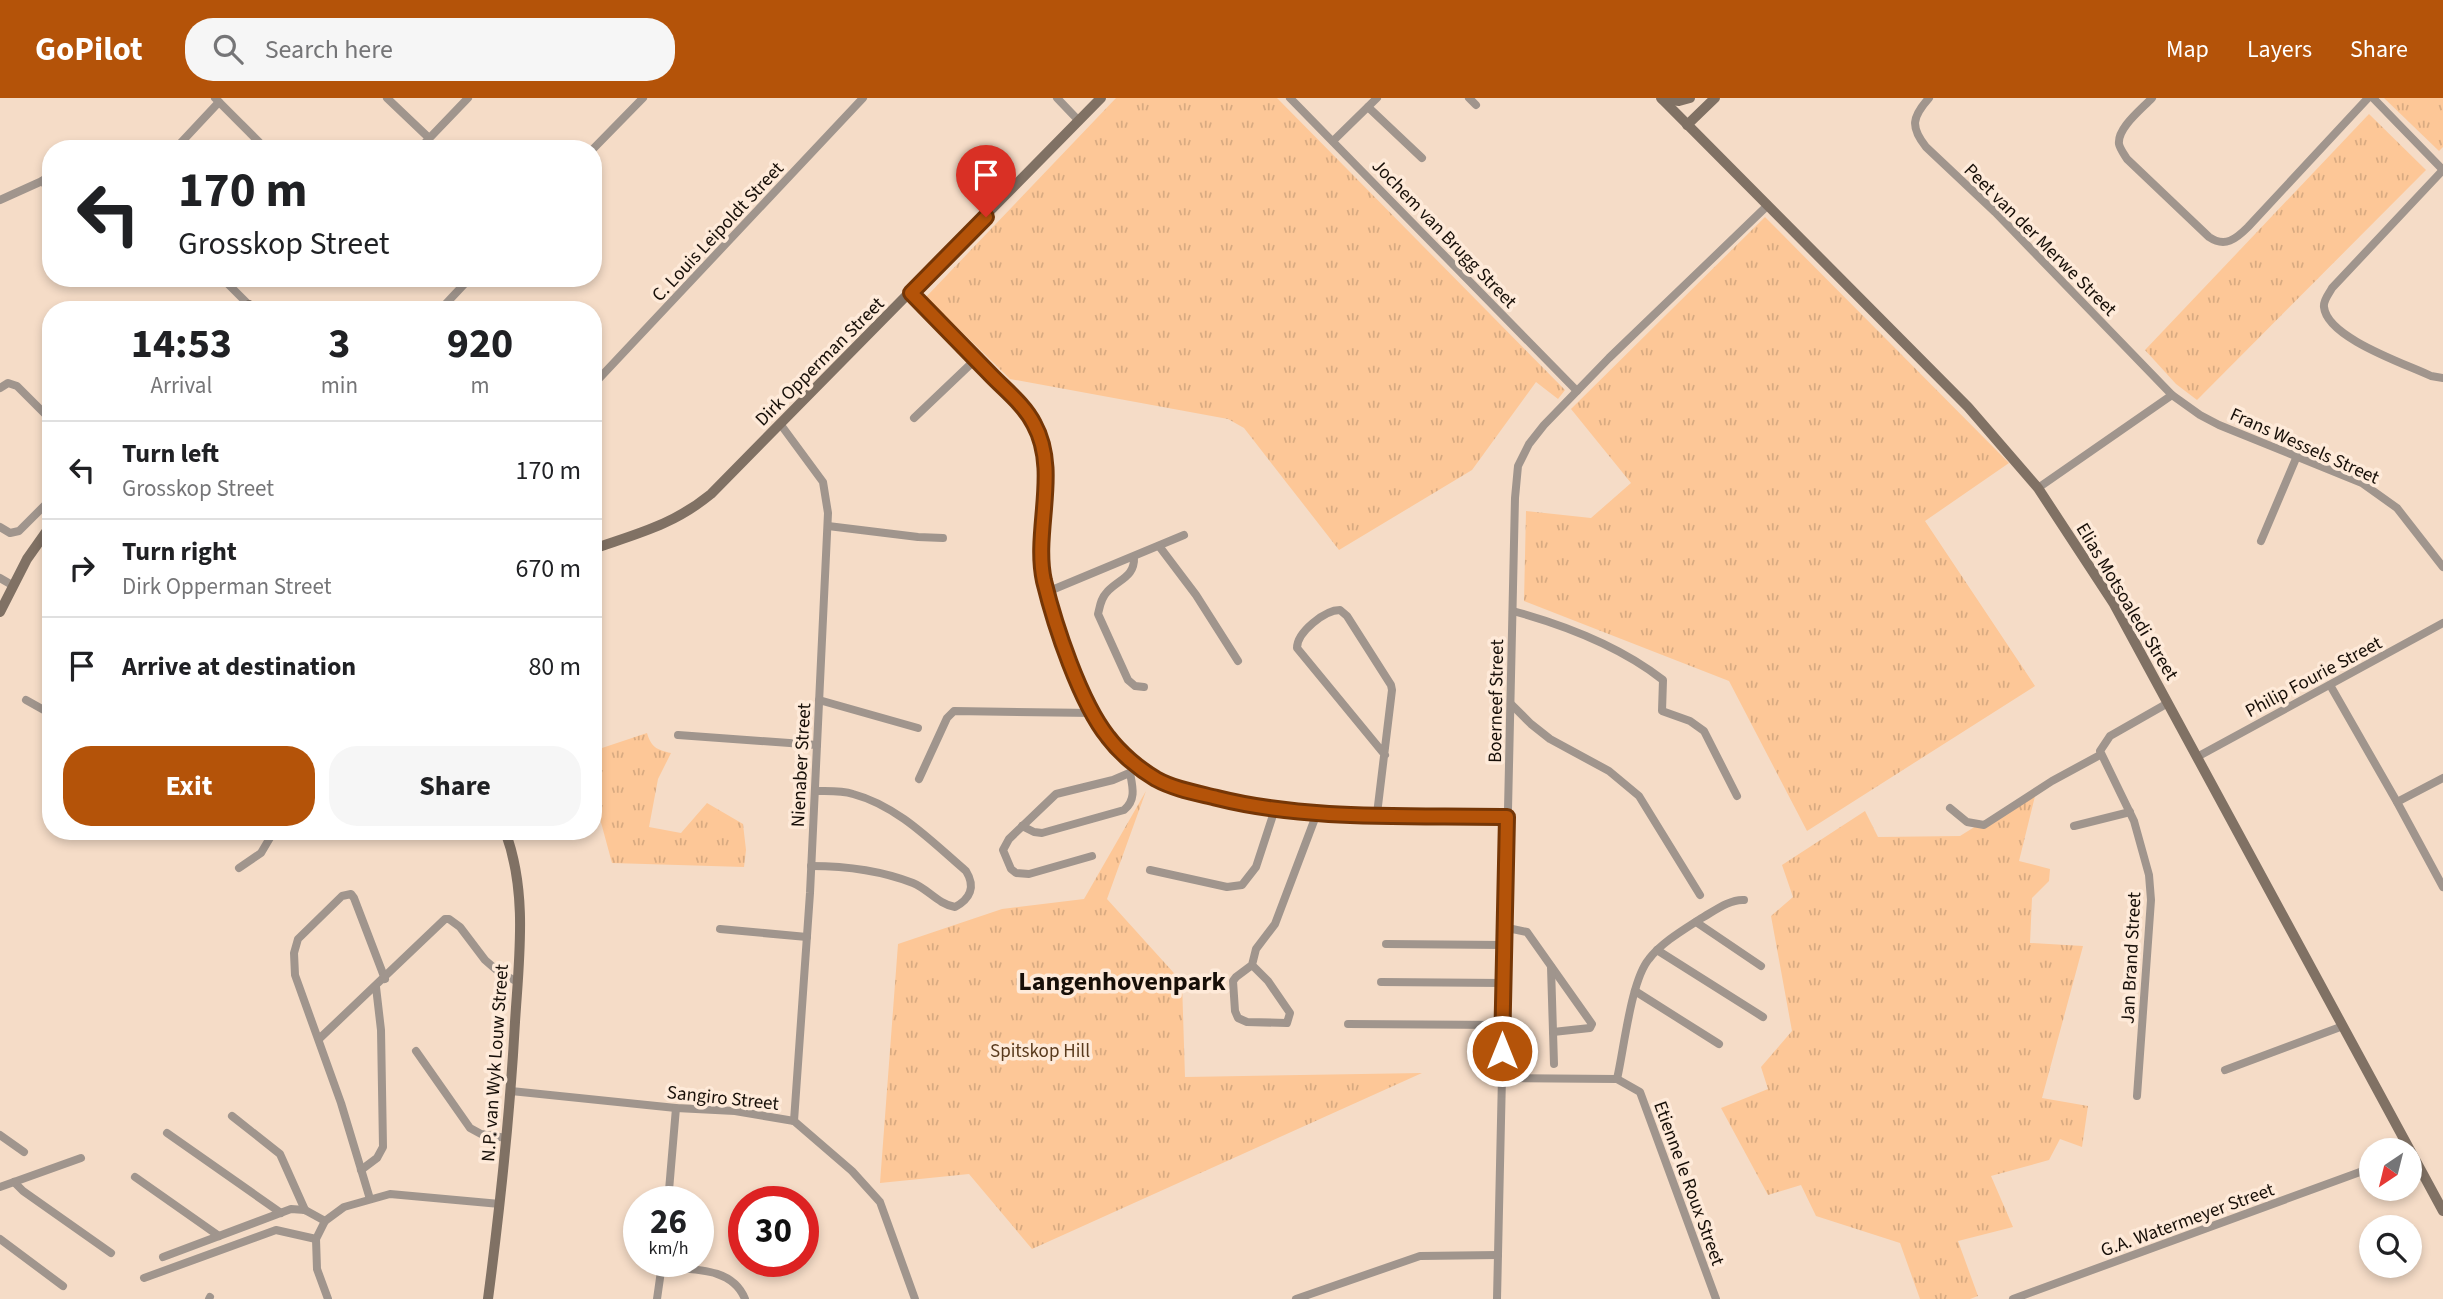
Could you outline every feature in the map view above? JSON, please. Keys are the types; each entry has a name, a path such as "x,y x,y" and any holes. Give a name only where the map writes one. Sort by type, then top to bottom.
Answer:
{"street":[{"path":"387,98 429,138 468,98"},
{"path":"602,140 643,98"},
{"name":"C. Louis Leipoldt Street","path":"602,375 863,98"},
{"path":"1056,98 1079,121"},
{"name":"Dirk Opperman Street","path":"602,546 671,522 691,511 720,486 1101,98"},
{"name":"Jochem van Brugg Street","path":"1290,98 1577,391"},
{"path":"1333,141 1377,98"},
{"path":"1469,98 1476,105"},
{"path":"1662,99 1679,102 1691,98"},
{"path":"1676,113 1691,98"},
{"name":"Peet van der Merwe Street","path":"1929,98 1920,108 1914,128 1916,135 2172,394"},
{"path":"2152,98 2122,132 2120,148 2127,159 2200,229 2221,243 2229,242 2242,233 2371,98 2443,170 2332,288 2324,300 2324,307 2332,324 2350,338 2431,376 2443,377"},
{"name":"Elias Motsoaledi Street","path":"1662,99 1968,407 2038,488 2103,586 2403,1138"},
{"path":"183,140 217,100 257,140"},
{"path":"1687,125 1713,101"},
{"path":"1702,138 1702,121 1713,101"},
{"path":"1368,107 1422,158"},
{"path":"0,200 42,180"},
{"name":"Boerneef Street","path":"1497,1299 1503,927 1518,466 1528,444 1577,391 1768,205"},
{"path":"231,287 245,301"},
{"path":"448,301 462,287"},
{"path":"911,293 1024,409 1041,438 1044,465 1043,576 1057,629 1094,713 1108,737 1141,768 1156,779 1198,793 1252,806 1317,813 1507,817"},
{"path":"914,418 976,359"},
{"path":"0,388 8,383 12,384 42,412"},
{"path":"2038,488 2172,394"},
{"name":"Frans Wessels Street","path":"2172,394 2200,415 2219,425 2362,483 2397,508 2443,567"},
{"name":"Nienaber Street","path":"780,425 823,481 828,526 807,937 794,1121"},
{"path":"2261,541 2297,456"},
{"path":"0,527 10,533 19,531 42,508"},
{"path":"828,526 943,538"},
{"path":"1047,592 1184,535"},
{"path":"0,612 12,584 42,539"},
{"path":"1160,546 1196,595 1238,661"},
{"path":"1134,557 1129,575 1107,592 1098,614 1128,680 1135,686 1144,687"},
{"path":"0,578 12,584"},
{"path":"1377,814 1385,755 1391,685 1347,616 1340,610 1332,611 1303,634 1297,641 1297,648 1385,755"},
{"path":"1513,611 1546,620 1582,635 1659,677 1664,684 1662,710 1690,720 1704,731 1737,796"},
{"name":"Philip Fourie Street","path":"2197,757 2443,624"},
{"path":"2330,685 2398,802 2443,887"},
{"path":"26,699 42,708"},
{"path":"819,700 918,728"},
{"path":"1950,808 1963,820 1984,825 2046,785 2100,755 2101,746 2110,736 2168,702"},
{"path":"1511,704 1550,740 1609,771 1639,796 1700,895"},
{"path":"919,779 947,718 954,711 1094,713"},
{"path":"678,736 817,745"},
{"name":"Jan Brand Street","path":"2100,755 2130,812 2149,874 2151,900 2137,1096"},
{"path":"1092,856 1029,874 1016,873 1009,866 1003,850 1022,826 1056,794 1113,780 1141,768"},
{"path":"1022,826 1042,833 1124,810 1132,800 1134,790 1130,773"},
{"path":"2398,802 2443,778"},
{"path":"811,866 835,866 893,877 921,887 943,903 954,907 968,898 972,888 972,880 966,871 910,823 893,812 851,793 815,790"},
{"path":"1150,870 1227,887 1242,885 1256,867 1275,809"},
{"path":"2074,826 2130,812"},
{"path":"1252,965 1268,981 1290,1013 1291,1017 1287,1023 1247,1022 1237,1016 1233,981 1252,965 1256,950 1275,924 1317,813"},
{"path":"239,868 261,853 269,840"},
{"name":"N.P. van Wyk Louw Street","path":"488,1299 511,1091 521,928 508,840"},
{"path":"370,1199 319,1039 295,975 294,953 301,934 344,895 351,894 385,979"},
{"path":"1502,1078 1617,1079 1642,968 1657,950 1696,922 1732,901 1744,900"},
{"path":"319,1039 441,923 449,919 494,968 518,982"},
{"path":"1696,922 1761,965"},
{"path":"1503,927 1527,932 1592,1024 1590,1028 1553,1032"},
{"path":"720,929 807,937"},
{"path":"1385,944 1503,945"},
{"path":"1657,950 1763,1017"},
{"path":"1551,967 1554,1064"},
{"path":"1381,982 1502,983"},
{"path":"361,1170 377,1158 383,1147 381,1030 376,986"},
{"path":"1635,991 1719,1044"},
{"path":"1348,1024 1502,1025"},
{"path":"2225,1070 2343,1026"},
{"path":"416,1051 474,1131 506,1138"},
{"name":"Etienne le Roux Street","path":"1617,1079 1640,1092 1716,1299"},
{"name":"Sangiro Street","path":"511,1091 676,1108 735,1111 794,1121 852,1171 880,1202 915,1299"},
{"path":"669,1186 676,1108"},
{"path":"232,1115 280,1154 305,1210"},
{"path":"167,1133 281,1213"},
{"path":"0,1135 24,1152"},
{"path":"0,1187 81,1158"},
{"name":"G.A. Watermeyer Street","path":"2013,1299 2359,1172"},
{"name":"Elias Motsoaledi Street","path":"2422,1173 2443,1211"},
{"path":"135,1177 219,1236"},
{"path":"15,1182 23,1191 111,1253"},
{"path":"328,1299 317,1269 316,1239 325,1221 344,1207 390,1194 500,1204"},
{"path":"163,1257 298,1209 325,1221"},
{"path":"144,1278 276,1230 316,1239"},
{"path":"0,1239 63,1286"},
{"path":"1296,1299 1420,1256 1498,1255"},
{"path":"714,1273 737,1285 745,1299"},
{"path":"657,1299 660,1277"}],"green space":[{"path":"1116,98 1277,98 1565,390 1558,399 1536,382 1472,470 1339,550 1244,428 1228,419 1010,379 926,297"},
{"path":"2384,98 2443,98 2443,147 2439,151"},
{"path":"2369,114 2426,170 2197,400 2176,384 2145,350"},
{"path":"1765,217 2009,463 1925,521 2035,686 1807,831 1729,681 1524,601 1526,511 1591,518 1631,483 1571,409"},
{"path":"647,733 655,747 671,753 658,779 649,827 681,833 707,803 743,824 746,850 744,867 612,863 602,826 602,748"},
{"path":"2037,788 2019,861 2050,869 2049,881 2032,898 2030,943 2083,946 2042,1098 2088,1106 2082,1147 2060,1139 2049,1160 1991,1176 2013,1227 1958,1241 1978,1296 1970,1299 1920,1299 1900,1243 1816,1216 1801,1185 1768,1195 1721,1108 1768,1089 1761,1067 1792,1031 1771,916 1793,897 1782,865 1865,811 1878,837 1960,836"},
{"name":"Spitskop Hill","path":"1146,791 1107,899 1182,982 1185,1077 1422,1073 1032,1249 969,1174 880,1183 898,944 1002,909 1084,899"}],"district":[{"name":"Langenhovenpark","path":"1122,981"}],"route":[{"path":"986,217 911,293 1024,409 1041,438 1044,465 1041,533 1043,576 1057,629 1099,724 1119,749 1156,779 1230,802 1317,813 1507,817 1502,1051"}]}
